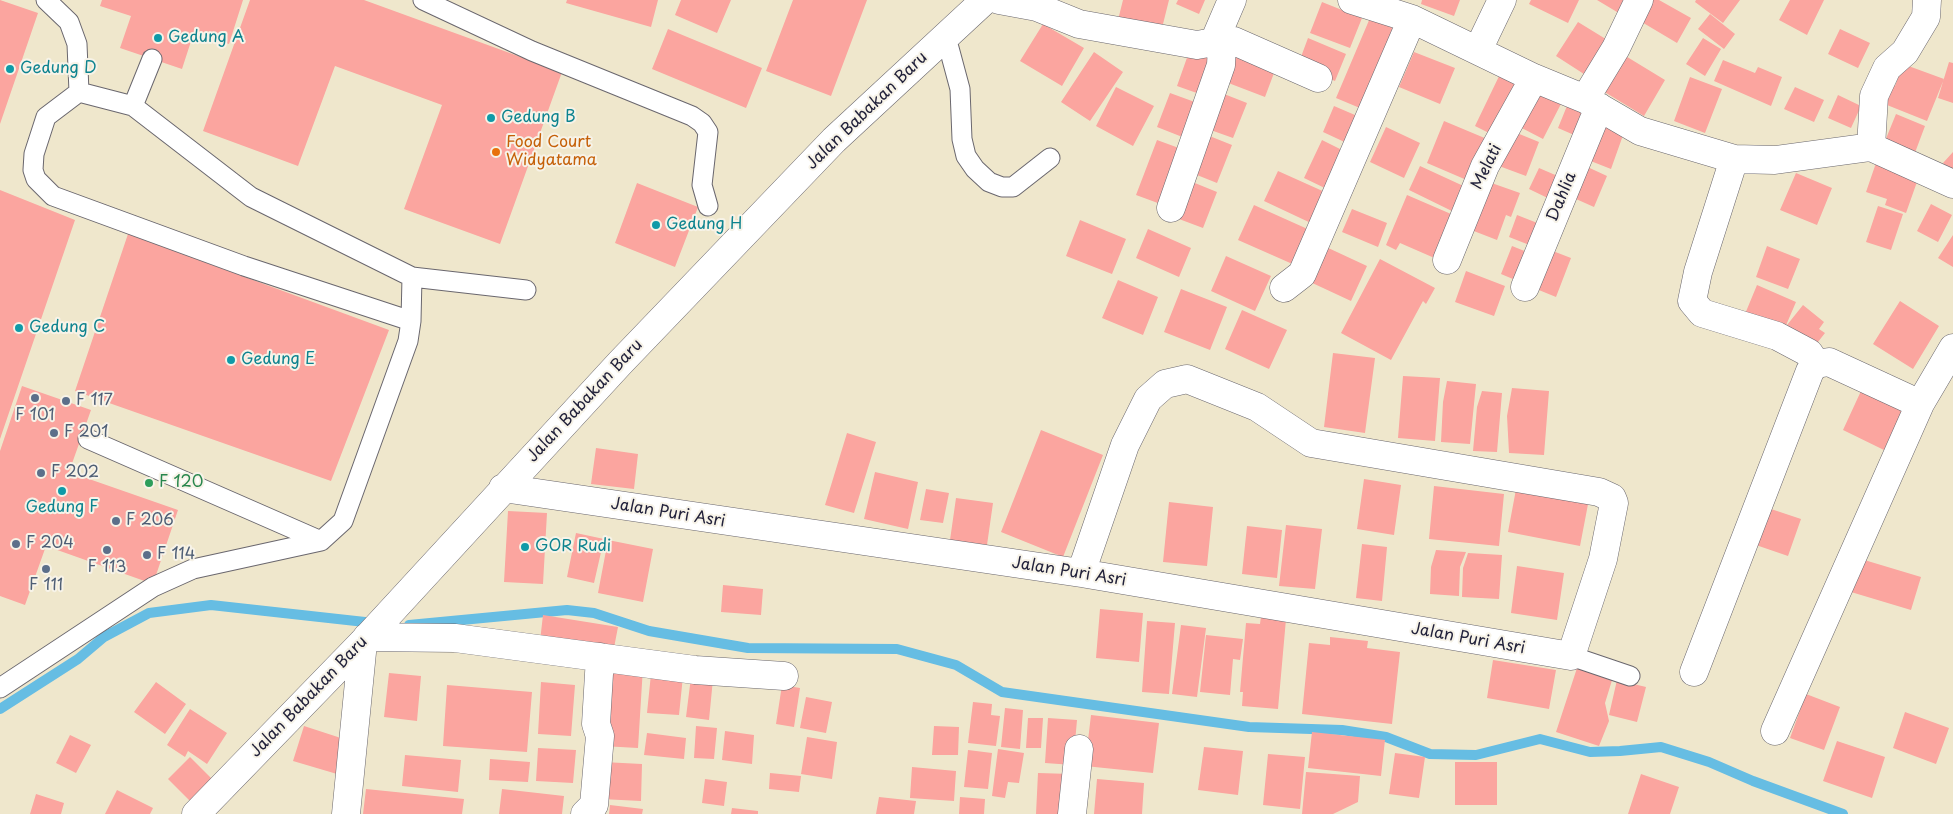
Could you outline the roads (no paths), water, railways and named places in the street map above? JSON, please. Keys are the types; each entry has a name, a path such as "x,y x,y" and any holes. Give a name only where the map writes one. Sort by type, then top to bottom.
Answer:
{"street":[{"name":"Jalan Babakan Baru","path":"196,814 366,638 626,356 834,140 985,0"},
{"path":"999,0 1037,7 1080,24 1197,45 1234,41 1318,78"},
{"path":"1171,208 1221,65 1218,44 1232,0"},
{"path":"1352,0 1412,19 1534,78 1592,103 1640,130 1734,159 1775,160 1871,147 1953,184"},
{"path":"1478,50 1502,0"},
{"name":"Dahlia","path":"1525,287 1592,103 1639,0"},
{"path":"1871,147 1874,96 1887,68 1905,52 1926,17 1927,0"},
{"path":"1284,288 1302,274 1412,19"},
{"name":"Melati","path":"1447,260 1485,166 1534,78"},
{"path":"1734,159 1698,272 1692,301 1702,313 1777,336 1809,353 1816,364"},
{"path":"1775,731 1920,404 1953,348"},
{"path":"1694,672 1810,371 1816,364 1829,362 1920,404"},
{"path":"1081,573 1125,445 1148,399 1165,384 1187,379 1257,407 1311,443 1599,492 1612,498 1614,507 1603,559 1571,656"},
{"name":"Jalan Puri Asri","path":"503,488 1081,573 1571,656"},
{"path":"346,814 366,638 455,638 695,670 784,676"},
{"path":"585,814 594,805 600,736 596,724 600,657"},
{"path":"1072,814 1079,748"}],"lane":[{"path":"46,0 69,22 77,44 79,92"},
{"path":"423,0 532,51 692,116 702,123 708,132 702,185 708,206"},
{"path":"942,40 949,48 960,89 962,139 966,156 975,169 989,182 1002,187 1013,187 1050,158"},
{"path":"133,106 152,58"},
{"path":"79,92 133,106 251,197 412,277 526,290"},
{"path":"79,92 46,117 34,154 33,170 36,179 52,196 244,266 411,321"},
{"path":"0,688 153,587 193,569 321,541 343,521 408,340 411,321 412,277"},
{"path":"88,438 321,541"},
{"name":"Jalan Puri Asri","path":"1571,656 1630,676"}],"waterway":[{"path":"0,709 78,659 104,637 149,613 211,605 374,623"},
{"path":"409,625 567,610 594,613 649,631 748,648 897,649 956,665 1002,692 1249,727 1342,730 1386,737 1430,754 1476,755 1540,739 1590,752 1661,747 1709,762 1753,781 1843,814"}],"place":[{"name":"Gedung A","path":"158,38"},
{"name":"Gedung D","path":"10,69"},
{"name":"Gedung B","path":"491,118"},
{"name":"Food Court Widyatama","path":"496,152"},
{"name":"Gedung H","path":"656,225"},
{"name":"Gedung C","path":"19,328"},
{"name":"Gedung E","path":"231,360"},
{"name":"F 101","path":"35,398"},
{"name":"F 117","path":"66,401"},
{"name":"F 201","path":"54,433"},
{"name":"F 202","path":"41,473"},
{"name":"F 120","path":"149,483"},
{"name":"Gedung F","path":"62,491"},
{"name":"F 206","path":"116,521"},
{"name":"F 204","path":"16,544"},
{"name":"GOR Rudi","path":"525,547"},
{"name":"F 113","path":"107,550"},
{"name":"F 114","path":"147,555"},
{"name":"F 111","path":"46,569"}]}
